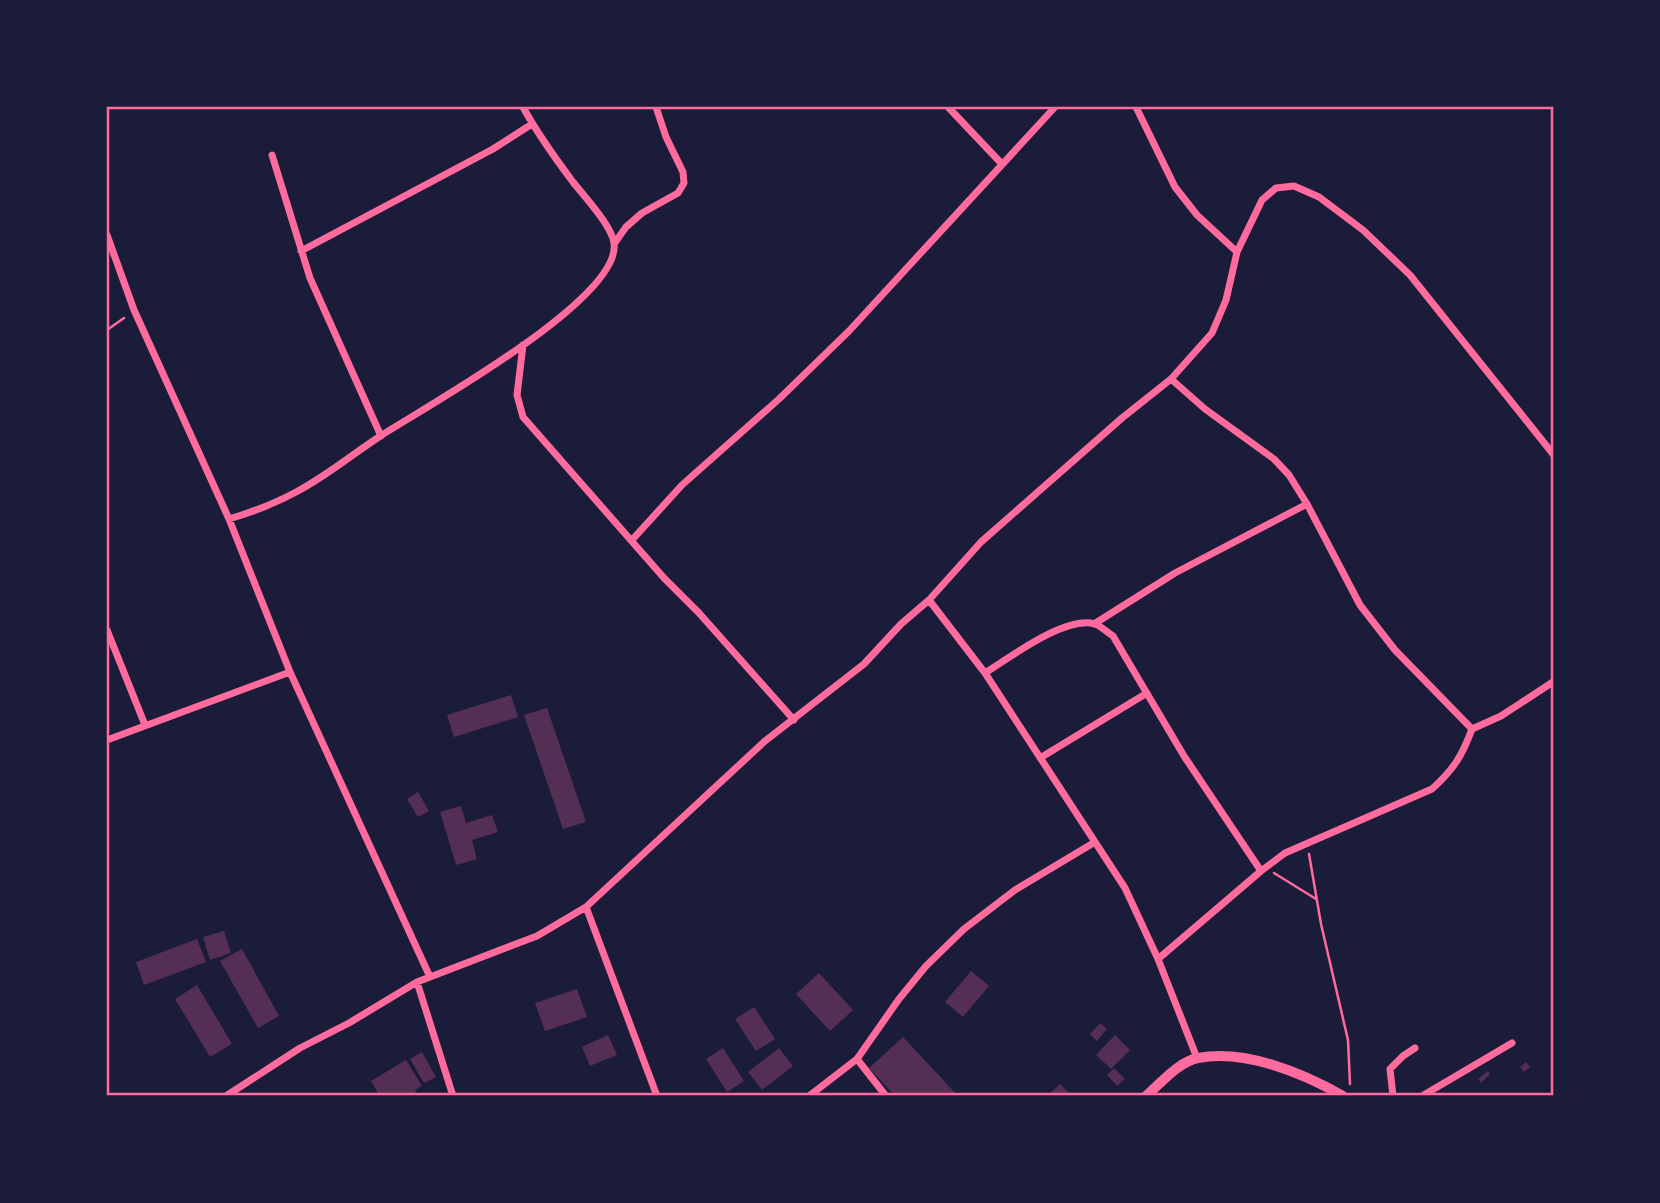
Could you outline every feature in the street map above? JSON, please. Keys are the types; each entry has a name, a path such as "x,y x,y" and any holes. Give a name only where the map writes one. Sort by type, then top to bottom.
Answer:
{"street":[{"path":"523,107 532,124 599,214 614,244"},
{"path":"229,519 254,512 298,491 477,377 572,306 609,265 614,244 626,227 642,213 678,193 684,183 656,107"},
{"path":"948,107 1001,163"},
{"path":"632,540 682,485 849,331 1055,107"},
{"path":"1136,107 1175,187 1197,215 1237,252"},
{"path":"301,251 493,149 532,124"},
{"path":"272,155 301,251 326,317 381,436"},
{"path":"226,1096 300,1048 349,1023 417,982 537,936 586,907 757,748 864,664 901,624 929,600 981,542 1122,418 1171,379 1212,333 1226,300 1237,252 1262,200 1276,188 1294,186 1319,197 1363,230 1410,275 1553,454"},
{"path":"107,235 134,310 229,519 290,672 430,977"},
{"path":"523,345 517,395 523,417 794,720"},
{"path":"1171,379 1205,409 1274,459 1289,475 1307,503 1360,605 1395,650 1472,729"},
{"path":"985,673 1059,629 1078,624 1094,624 1175,573 1307,503"},
{"path":"929,600 985,673 1125,888 1158,959 1197,1058"},
{"path":"1094,624 1113,636 1184,756 1263,869"},
{"path":"107,629 145,725"},
{"path":"107,740 290,672"},
{"path":"1158,959 1285,853 1432,789 1450,773 1463,755 1472,729 1500,716 1553,682"},
{"path":"1545,688 1553,694"},
{"path":"1040,758 1147,693"},
{"path":"809,1096 857,1059 926,966 964,929 1015,890 1095,842"},
{"path":"586,907 657,1096"},
{"path":"417,982 453,1096"},
{"path":"1422,1096 1512,1043"},
{"path":"1393,1096 1390,1069 1402,1056 1416,1048"},
{"path":"1146,1096 1175,1070 1197,1058 1236,1057 1264,1062 1343,1096"},
{"path":"857,1059 886,1096"}],"path":[{"path":"107,330 134,310"},
{"path":"1307,844 1316,899 1348,1040 1350,1085"},
{"path":"1263,869 1316,899"}],"building":[{"path":"511,695 518,717 454,737 447,715"},
{"path":"547,708 586,822 563,829 524,715"},
{"path":"418,792 429,811 418,817 407,799"},
{"path":"461,806 466,823 492,815 498,832 472,840 477,859 456,865 440,812"},
{"path":"224,931 231,953 210,960 203,937"},
{"path":"197,939 206,962 144,985 136,962"},
{"path":"242,949 279,1016 258,1028 220,961"},
{"path":"971,971 989,986 963,1017 945,1002"},
{"path":"819,973 853,1010 830,1031 796,994"},
{"path":"197,985 232,1044 210,1057 175,999"},
{"path":"577,989 587,1017 545,1031 535,1003"},
{"path":"754,1007 775,1039 756,1051 735,1019"},
{"path":"1100,1023 1107,1029 1097,1041 1090,1034"},
{"path":"608,1035 617,1055 590,1066 582,1047"},
{"path":"1115,1035 1130,1050 1111,1069 1096,1055"},
{"path":"903,1037 958,1096 895,1096 869,1068"},
{"path":"723,1048 744,1081 727,1092 706,1059"},
{"path":"779,1048 793,1066 762,1090 748,1072"},
{"path":"422,1052 436,1077 424,1083 410,1059"},
{"path":"406,1060 422,1086 415,1090 417,1096 380,1096 371,1081"},
{"path":"1526,1062 1530,1067 1524,1072 1520,1067"},
{"path":"1114,1068 1125,1079 1117,1086 1107,1075"},
{"path":"1488,1071 1490,1074 1481,1083 1478,1079"},
{"path":"1060,1084 1072,1096 1047,1096"}]}
